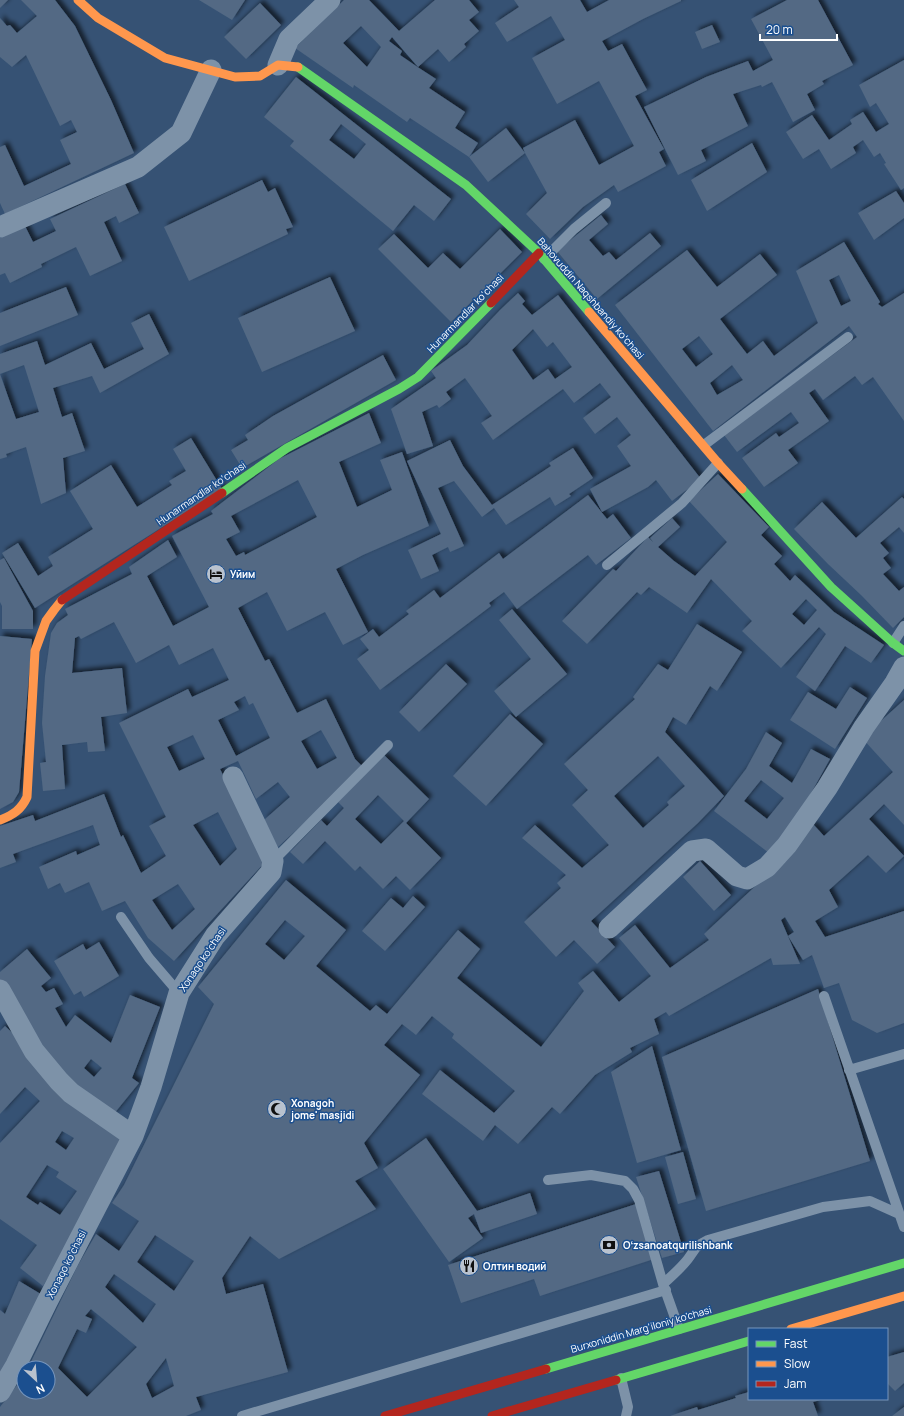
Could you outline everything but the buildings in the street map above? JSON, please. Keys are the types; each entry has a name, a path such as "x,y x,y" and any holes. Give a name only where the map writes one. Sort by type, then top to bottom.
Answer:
{"street":[{"path":"78,0 98,18 165,58 235,76 260,76 278,65 289,39 330,0"},
{"name":"Bahovuddin Naqshbandiy koʻchasi","path":"278,65 297,66 466,185 542,256 718,463 831,587 893,643 904,651"},
{"path":"0,228 138,167 181,133 211,70"},
{"name":"Hunarmandlar ko‘chasi","path":"0,820 14,815 20,810 27,797 35,651 40,631 46,618 54,607 66,597 287,448 399,389 418,377 542,256"},
{"path":"609,928 692,851 706,849 737,876 747,879 767,867 787,845 827,788 864,726 895,683 904,667"},
{"path":"232,777 273,860"},
{"name":"Xonaqo koʻchasi","path":"0,1392 16,1365 132,1136 151,1087 179,993 215,936 270,872 273,860"},
{"path":"0,990 34,1051 59,1081 71,1093 132,1136"},
{"name":"Burxoniddin Marg’iloniy ko’chasi","path":"385,1416 904,1263"},
{"path":"794,1328 904,1296"},
{"path":"492,1416 748,1341"}],"lane":[{"path":"542,256 606,202"},
{"path":"704,445 848,336"},
{"path":"607,565 682,503 718,463"},
{"path":"893,643 904,626"},
{"path":"273,860 388,746"},
{"path":"121,917 149,958 179,993"},
{"path":"824,996 904,1227"},
{"path":"850,1070 904,1054"},
{"path":"548,1180 591,1175 625,1181 633,1189 639,1200 665,1287 680,1329"},
{"path":"242,1416 665,1287 693,1250 698,1245 708,1240 823,1207 870,1201 899,1214"},
{"path":"621,1378 628,1407 626,1416"}],"traffic: fast":[{"path":"298,67 466,185 539,253 589,312"},
{"path":"222,493 287,448 399,389 418,377 491,303"},
{"path":"742,489 831,587 893,643 904,651"},
{"path":"546,1369 904,1263"},
{"path":"616,1380 748,1341"}],"traffic: slow":[{"path":"78,0 98,18 165,58 235,77 260,76 278,65 298,67"},
{"path":"589,312 742,489"},
{"path":"0,820 16,812 27,797 35,651 46,621 62,600"},
{"path":"794,1328 904,1296"}],"traffic: jam":[{"path":"491,303 539,253"},
{"path":"62,600 222,493"},
{"path":"385,1416 546,1369"},
{"path":"492,1416 616,1380"}],"place":[{"name":"Уйим","path":"216,574"},
{"name":"Xonagoh jome' masjidi","path":"277,1109"},
{"name":"Oʻzsanoatqurilishbank","path":"609,1245"},
{"name":"Олтин водий","path":"469,1266"}]}
